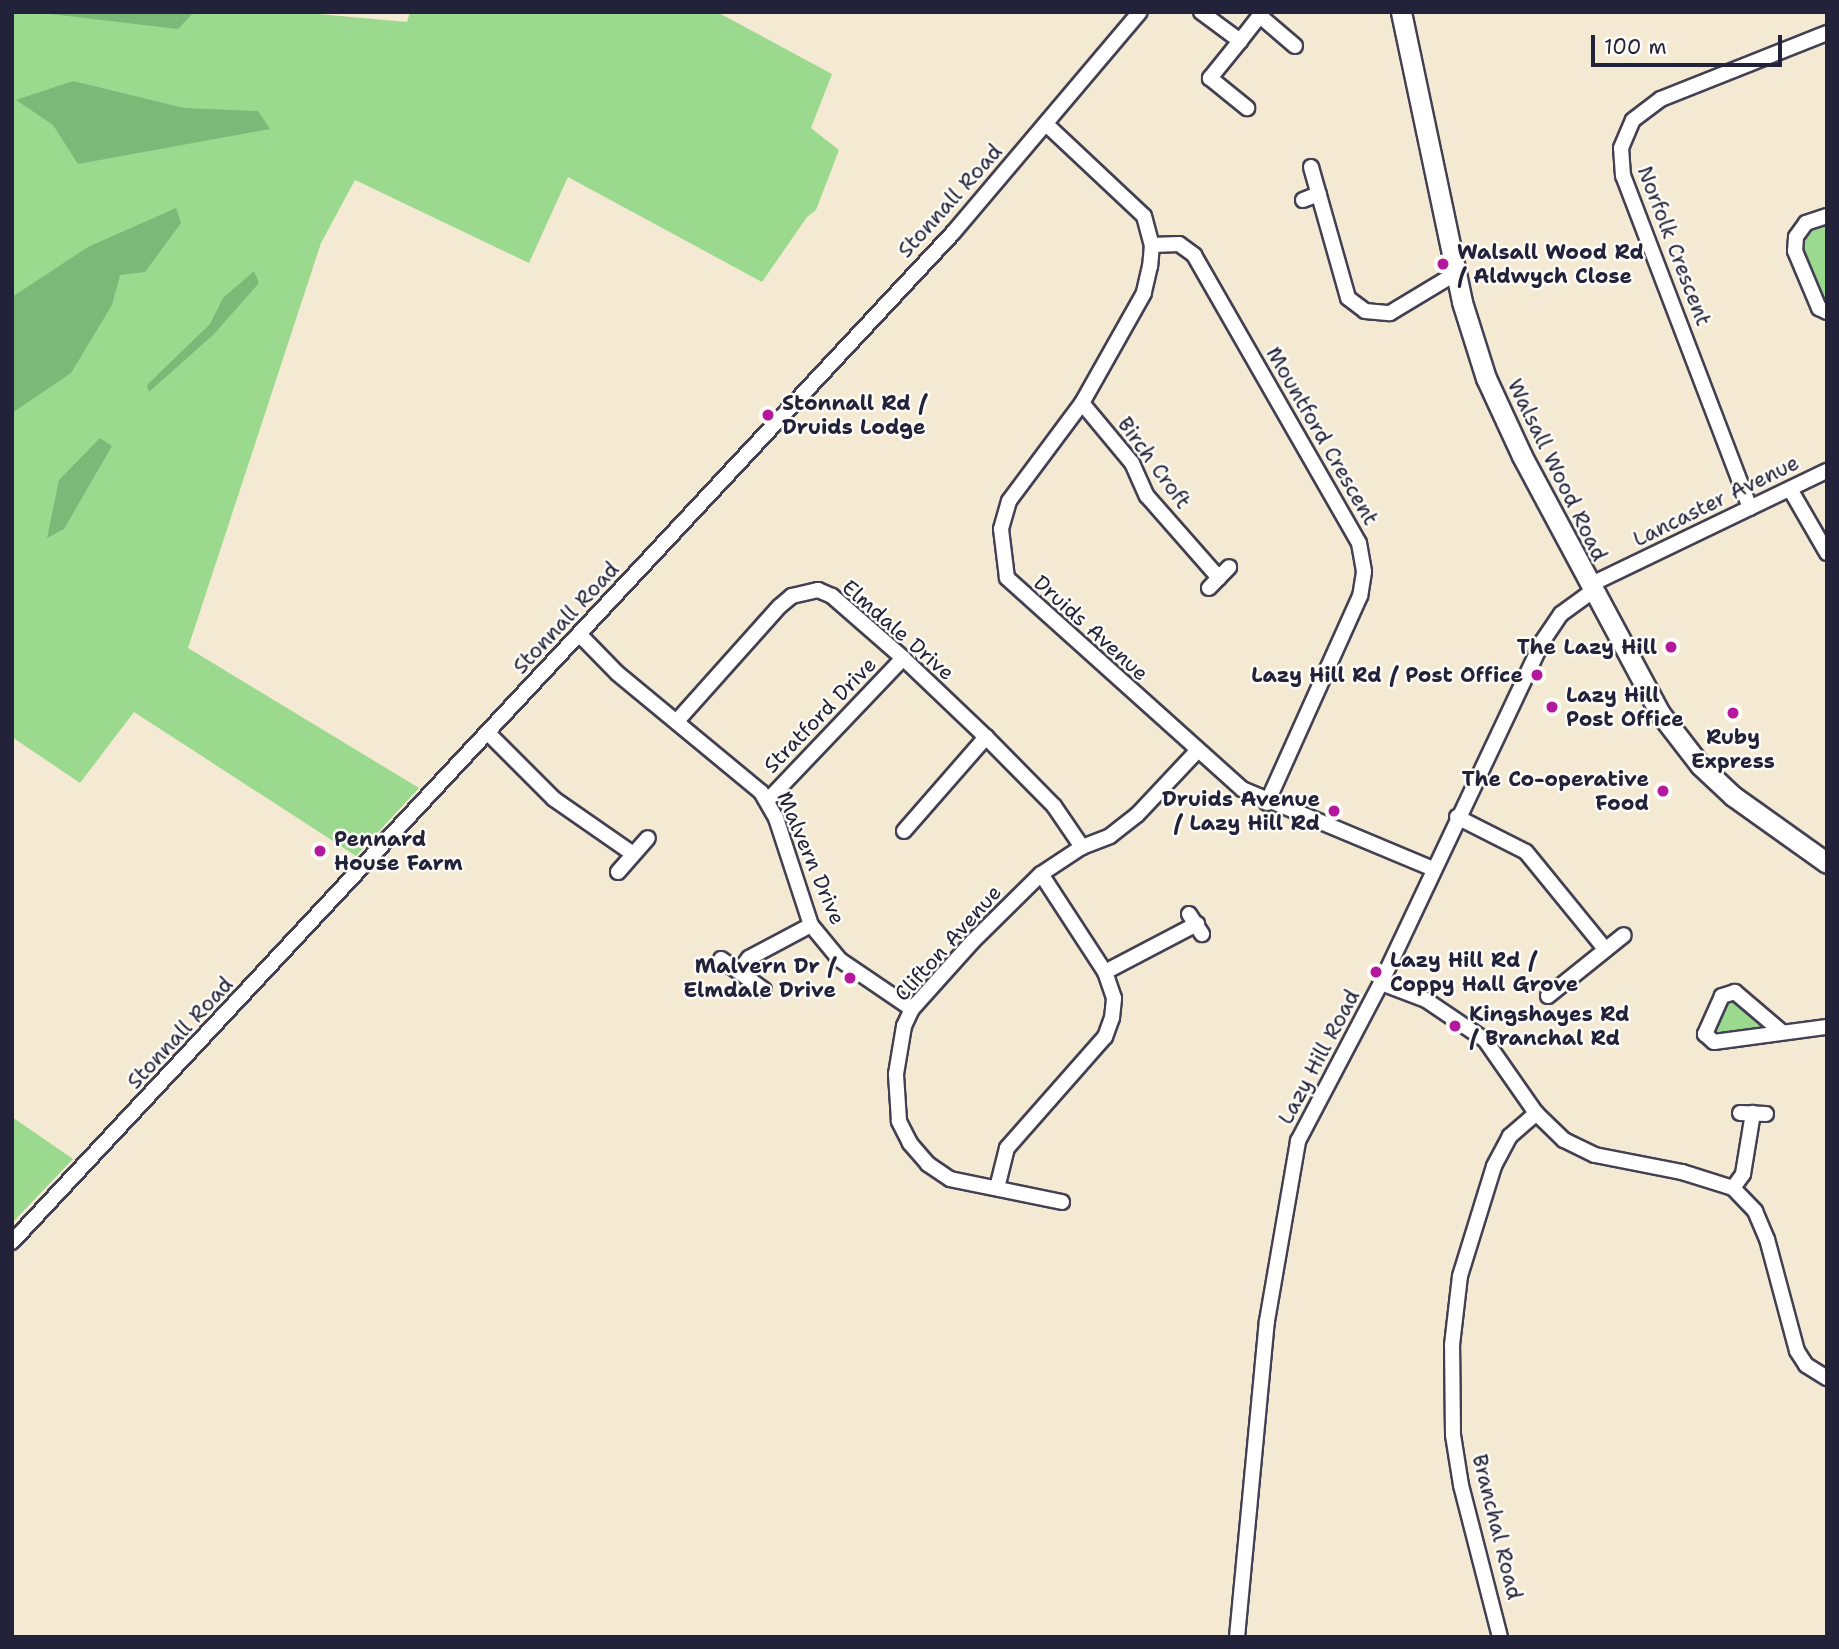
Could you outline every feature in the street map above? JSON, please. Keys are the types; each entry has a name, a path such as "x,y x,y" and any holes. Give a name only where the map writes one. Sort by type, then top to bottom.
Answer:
{"street":[{"name":"Stonnall Road","path":"12,1242 953,233 1140,12"},
{"path":"1201,12 1240,41"},
{"name":"Walsall Wood Road","path":"1401,12 1455,274 1486,378 1591,592 1659,712 1700,765 1733,796 1827,863"},
{"path":"1247,108 1210,78 1262,14 1295,46"},
{"name":"Norfolk Crescent","path":"1750,508 1623,176 1621,148 1633,120 1661,99 1827,33"},
{"name":"Druids Avenue","path":"1046,124 1139,209 1152,245 1144,293 1082,403 1009,501 1002,529 1007,578 1242,789 1266,803 1433,869"},
{"path":"1311,167 1348,298 1365,311 1390,313 1455,274"},
{"path":"1303,200 1319,194"},
{"path":"1827,216 1807,223 1796,237 1795,251 1819,308 1827,312"},
{"name":"Mountford Crescent","path":"1152,245 1179,244 1194,255 1359,543 1364,572 1360,596 1266,803"},
{"name":"Birch Croft","path":"1082,403 1132,463 1147,496 1219,578"},
{"name":"Lancaster Avenue","path":"1591,592 1598,582 1827,471"},
{"path":"1790,489 1827,553"},
{"name":"Elmdale Drive","path":"677,721 780,606 806,590 832,596 903,658 986,737 1054,806 1082,847"},
{"name":"Lazy Hill Road","path":"1237,1637 1267,1321 1298,1141 1381,983 1457,817 1542,642 1561,614 1591,592"},
{"name":"Malvern Drive","path":"579,634 617,673 768,800 811,925 840,960 912,1009"},
{"name":"Stratford Drive","path":"768,800 903,658"},
{"path":"488,733 554,799 633,854"},
{"path":"906,822 986,737"},
{"name":"Clifton Avenue","path":"1062,1202 950,1179 928,1164 909,1143 900,1121 896,1074 898,1045 912,1009 1041,874 1082,847 1110,836 1137,815 1197,751"},
{"path":"1457,817 1526,852 1605,948"},
{"path":"618,872 648,838"},
{"path":"997,1188 1007,1148 1105,1037 1114,998 1105,972 1041,874"},
{"path":"1105,972 1196,924"},
{"path":"740,970 749,958 811,925"},
{"path":"1548,996 1624,935"},
{"path":"721,959 740,970 764,990"},
{"path":"1381,983 1437,1007 1485,1040 1536,1113 1564,1140 1595,1156 1682,1172 1733,1188 1755,1211 1767,1239 1797,1350 1806,1365 1827,1378"},
{"path":"1783,1032 1735,992 1723,996 1705,1034 1714,1042 1827,1027"},
{"name":"Branchal Road","path":"1500,1637 1461,1485 1453,1435 1452,1345 1460,1276 1494,1166 1510,1136 1536,1113"},
{"path":"1733,1188 1743,1174 1753,1113"}],"green space":[{"path":"12,12 296,12 407,22 410,12 717,12 832,74 811,128 839,150 816,210 807,217 762,282 568,177 529,263 355,180 321,243 188,648 419,788 356,856 134,712 80,783 12,737"},
{"path":"34,12 194,12 178,29"},
{"path":"73,81 184,108 258,111 270,129 78,164 53,125 16,100"},
{"path":"176,208 181,223 145,272 120,275 112,305 71,373 12,413 12,297 88,247"},
{"path":"1827,222 1827,305 1800,252 1801,240 1810,227"},
{"path":"254,271 259,283 214,334 149,392 147,385 210,324 223,298"},
{"path":"100,438 112,446 64,529 47,538 59,480"},
{"path":"1736,999 1768,1025 1768,1030 1715,1037 1712,1032 1725,1003"},
{"path":"12,1117 73,1159 12,1223"}],"place":[{"name":"Walsall Wood Rd / Aldwych Close","path":"1443,264"},
{"name":"Stonnall Rd / Druids Lodge","path":"768,415"},
{"name":"The Lazy Hill","path":"1671,647"},
{"name":"Lazy Hill Rd / Post Office","path":"1537,675"},
{"name":"Lazy Hill Post Office","path":"1552,707"},
{"name":"Ruby Express","path":"1733,713"},
{"name":"The Co-operative Food","path":"1663,791"},
{"name":"Druids Avenue / Lazy Hill Rd","path":"1334,811"},
{"name":"Pennard House Farm","path":"320,851"},
{"name":"Lazy Hill Rd / Coppy Hall Grove","path":"1376,972"},
{"name":"Malvern Dr / Elmdale Drive","path":"850,978"},
{"name":"Kingshayes Rd / Branchal Rd","path":"1455,1026"}]}
